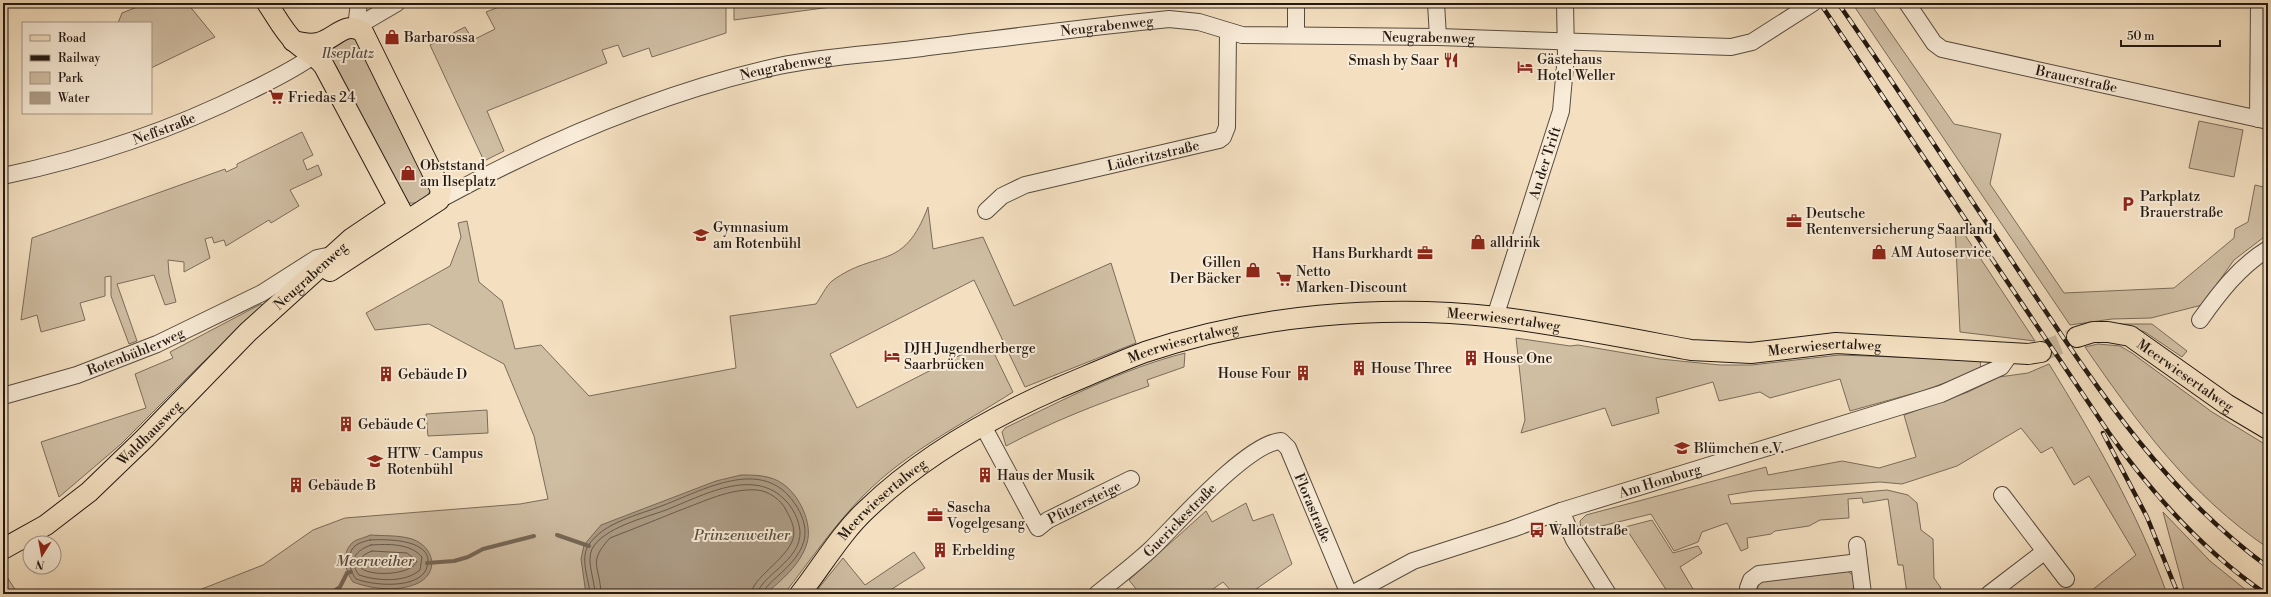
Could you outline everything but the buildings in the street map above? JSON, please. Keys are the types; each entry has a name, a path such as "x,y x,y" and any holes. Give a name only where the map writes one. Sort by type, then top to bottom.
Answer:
{"main road":[{"path":"267,3 293,41 303,50 316,49 348,28 356,27 363,32 437,180 441,190 439,200 402,213 316,49"},
{"name":"Neugrabenweg","path":"283,301 352,238 402,213"},
{"name":"Neugrabenweg","path":"283,301 402,213"},
{"name":"Waldhausweg","path":"3,549 46,525 89,492 145,438 248,332 283,301"},
{"name":"Meerwiesertalweg","path":"800,594 865,510 901,479 926,461 983,426 1026,402 1144,353 1231,330 1310,317 1419,313 1495,317 1691,350 1720,353 1774,351 1836,343 2011,353 2041,352"},
{"name":"Meerwiesertalweg","path":"2077,337 2093,332 2108,332 2130,336 2220,400 2263,424"}],"street":[{"path":"356,27 359,3"},
{"path":"356,27 397,3"},
{"path":"1296,3 1296,35"},
{"path":"1436,3 1438,37"},
{"name":"An der Trift","path":"1495,317 1521,233 1557,129 1561,111 1566,42 1565,3"},
{"name":"Brauerstraße","path":"1907,3 1934,43 1942,49 2263,120"},
{"path":"2259,3 2263,120"},
{"name":"Neugrabenweg","path":"439,200 517,160 580,132 665,99 731,78 780,66 1169,20 1199,22 1242,35 1438,37 1731,47 1752,42 1811,4"},
{"name":"Lüderitzstraße","path":"986,211 1002,196 1025,185 1219,140 1223,137 1227,127 1228,32"},
{"name":"Neffstraße","path":"3,176 85,156 173,126 232,100 296,68 316,49"},
{"path":"2200,320 2236,274 2249,261 2268,248"},
{"name":"Rotenbühlerweg","path":"3,396 31,389 128,356 214,318 262,293 317,258 332,255"},
{"path":"262,293 275,295 283,301"},
{"name":"Am Homburg","path":"1351,594 1413,560 1512,530 1561,511 1941,394 2001,367 2011,353"},
{"name":"Pfitzersteige","path":"983,426 1038,528 1048,520 1130,479"},
{"name":"Florastraße","path":"1263,446 1272,442 1281,442 1288,448 1351,594"},
{"name":"Guerickestraße","path":"1097,594 1150,549 1238,465 1263,446"},
{"path":"2002,495 2066,579"},
{"path":"1561,511 1574,540 1608,594"},
{"path":"1857,544 1863,594"},
{"path":"1989,594 2044,552"},
{"path":"1748,588 1751,580 1759,574 1859,562"}],"green space":[{"path":"147,3 187,3 215,37 152,68 152,22 118,22 122,13"},
{"path":"509,3 726,3 726,33 652,57 649,48 623,57 618,45 602,50 607,63 487,111 504,151 484,161 430,45 465,27 473,40 495,29 486,12"},
{"path":"734,3 861,3 734,20"},
{"path":"1852,3 1870,3 1954,124 2001,134 1990,184 2064,293 2174,288 2234,238 2235,229 2248,222 2255,185 2268,188 2268,234 2234,260 2202,305 2151,318 2112,319 2070,325"},
{"name":"Ilseplatz","path":"356,37 432,187 428,195 418,202 405,202 336,66 332,65 327,55 332,42"},
{"path":"2199,121 2243,130 2234,177 2189,168"},
{"path":"302,132 313,155 303,160 307,170 318,165 322,175 290,190 299,206 271,223 269,220 226,246 224,240 214,243 212,237 205,239 210,258 184,272 184,262 168,260 169,274 176,302 165,305 154,275 117,284 137,341 129,344 111,296 111,276 105,277 105,296 80,303 85,320 41,332 37,315 21,320 32,238 225,169 226,172 237,167 237,164"},
{"path":"928,207 933,249 983,237 1014,306 1111,263 1136,343 1025,387 974,280 830,354 857,408 974,348 993,351 1013,392 916,452 880,480 842,518 784,594 189,594 263,565 313,530 345,518 520,504 548,499 534,436 504,364 429,324 375,330 366,313 450,266 461,237 458,223 467,221 479,282 502,301 515,349 541,345 589,396 736,368 730,316 816,304 832,281 848,271 899,251 909,242 919,228"},
{"path":"1955,226 1959,226 2035,341 1960,332"},
{"path":"261,304 263,305 120,445 59,497 41,442 146,408 135,374 173,358 170,352"},
{"path":"2120,324 2152,324 2187,351 2182,357 2145,332"},
{"path":"1516,338 1570,346 1578,345 1660,359 1720,365 1752,365 1839,355 1980,360 1981,370 1922,391 1850,411 1840,379 1770,398 1760,392 1719,401 1713,382 1656,398 1659,413 1612,426 1605,408 1521,433 1525,420"},
{"path":"2098,344 2120,346 2132,353 2212,412 2268,446 2268,548 2214,505 2167,456 2125,403 2085,347"},
{"path":"1185,353 1184,367 1147,380 1149,386 1041,428 1006,446 1002,432 1005,428 1116,376"},
{"path":"2049,364 2098,447 2129,505 2143,534 2167,594 2087,594 2136,555 2089,476 2074,485 2052,447 2041,453 2021,428 1957,466 1902,484 1880,482 1753,491 1728,495 1731,504 1887,490 1908,495 1917,503 1921,530 1933,539 1934,578 1941,588 1933,594 1907,594 1903,565 1898,565 1888,499 1863,503 1862,498 1848,499 1849,518 1820,520 1809,526 1775,531 1771,534 1747,538 1748,548 1741,551 1727,523 1702,532 1698,542 1674,551 1651,514 1581,531 1580,521 1586,515 1766,467 1768,475 1842,461 1879,468 1916,457 1904,415 1968,392 1999,377 2028,373"},
{"path":"487,410 488,433 428,436 426,414"},
{"path":"1246,503 1253,521 1273,514 1292,564 1249,594 1234,594 1223,582 1206,594 1140,594 1129,580 1206,511 1212,522"},
{"path":"2163,512 2210,561 2251,594 2185,594"},
{"path":"1652,520 1673,553 1698,546 1702,553 1680,567 1696,594 1669,594 1625,527"},
{"path":"914,552 925,568 884,594 814,594 843,558 865,585"},
{"path":"1846,570 1854,576 1857,589 1799,594 1760,594 1757,589 1761,580"},
{"path":"3,574 5,574 18,594 3,594"}],"water":[{"name":"Prinzenweiher","path":"741,475 768,477 783,484 799,502 808,527 807,543 800,558 784,578 765,594 586,594 581,559 584,545 601,525 716,481"},
{"name":"Meerweiher","path":"370,535 402,537 412,539 420,543 430,554 432,561 429,574 424,580 416,584 392,589 376,588 353,582 346,568 346,552 352,543"}],"waterway":[{"path":"557,535 589,546"},
{"path":"427,563 454,561 468,557 483,549 534,536"},
{"path":"330,594 340,587 347,573 351,572"}],"tunnel":[{"path":"2041,352 2077,337"}],"railway":[{"path":"1820,3 2109,433 2126,456 2161,500 2200,541 2266,594"},
{"path":"1838,3 2074,354 2102,393 2161,468 2194,503 2229,536 2268,567"},
{"path":"2103,433 2147,517 2178,594"}],"place":[{"name":"Barbarossa","path":"392,37"},
{"name":"Smash by Saar","path":"1451,60"},
{"name":"Gästehaus Hotel Weller","path":"1525,67"},
{"name":"Friedas 24","path":"276,97"},
{"name":"Obststand am Ilseplatz","path":"408,173"},
{"name":"Parkplatz Brauerstraße","path":"2128,204"},
{"name":"Deutsche Rentenversicherung Saarland","path":"1794,221"},
{"name":"Gymnasium am Rotenbühl","path":"701,235"},
{"name":"alldrink","path":"1478,242"},
{"name":"AM Autoservice","path":"1879,252"},
{"name":"Hans Burkhardt","path":"1425,253"},
{"name":"Gillen Der Bäcker","path":"1253,270"},
{"name":"Netto Marken-Discount","path":"1284,279"},
{"name":"DJH Jugendherberge Saarbrücken","path":"892,356"},
{"name":"House One","path":"1471,358"},
{"name":"House Three","path":"1359,368"},
{"name":"House Four","path":"1303,373"},
{"name":"Gebäude D","path":"386,374"},
{"name":"Gebäude C","path":"346,424"},
{"name":"Blümchen e.V.","path":"1682,448"},
{"name":"HTW - Campus Rotenbühl","path":"375,461"},
{"name":"Haus der Musik","path":"985,475"},
{"name":"Gebäude B","path":"296,485"},
{"name":"Sascha Vogelgesang","path":"935,515"},
{"name":"Wallotstraße","path":"1537,530"},
{"name":"Erbelding","path":"940,550"}]}
